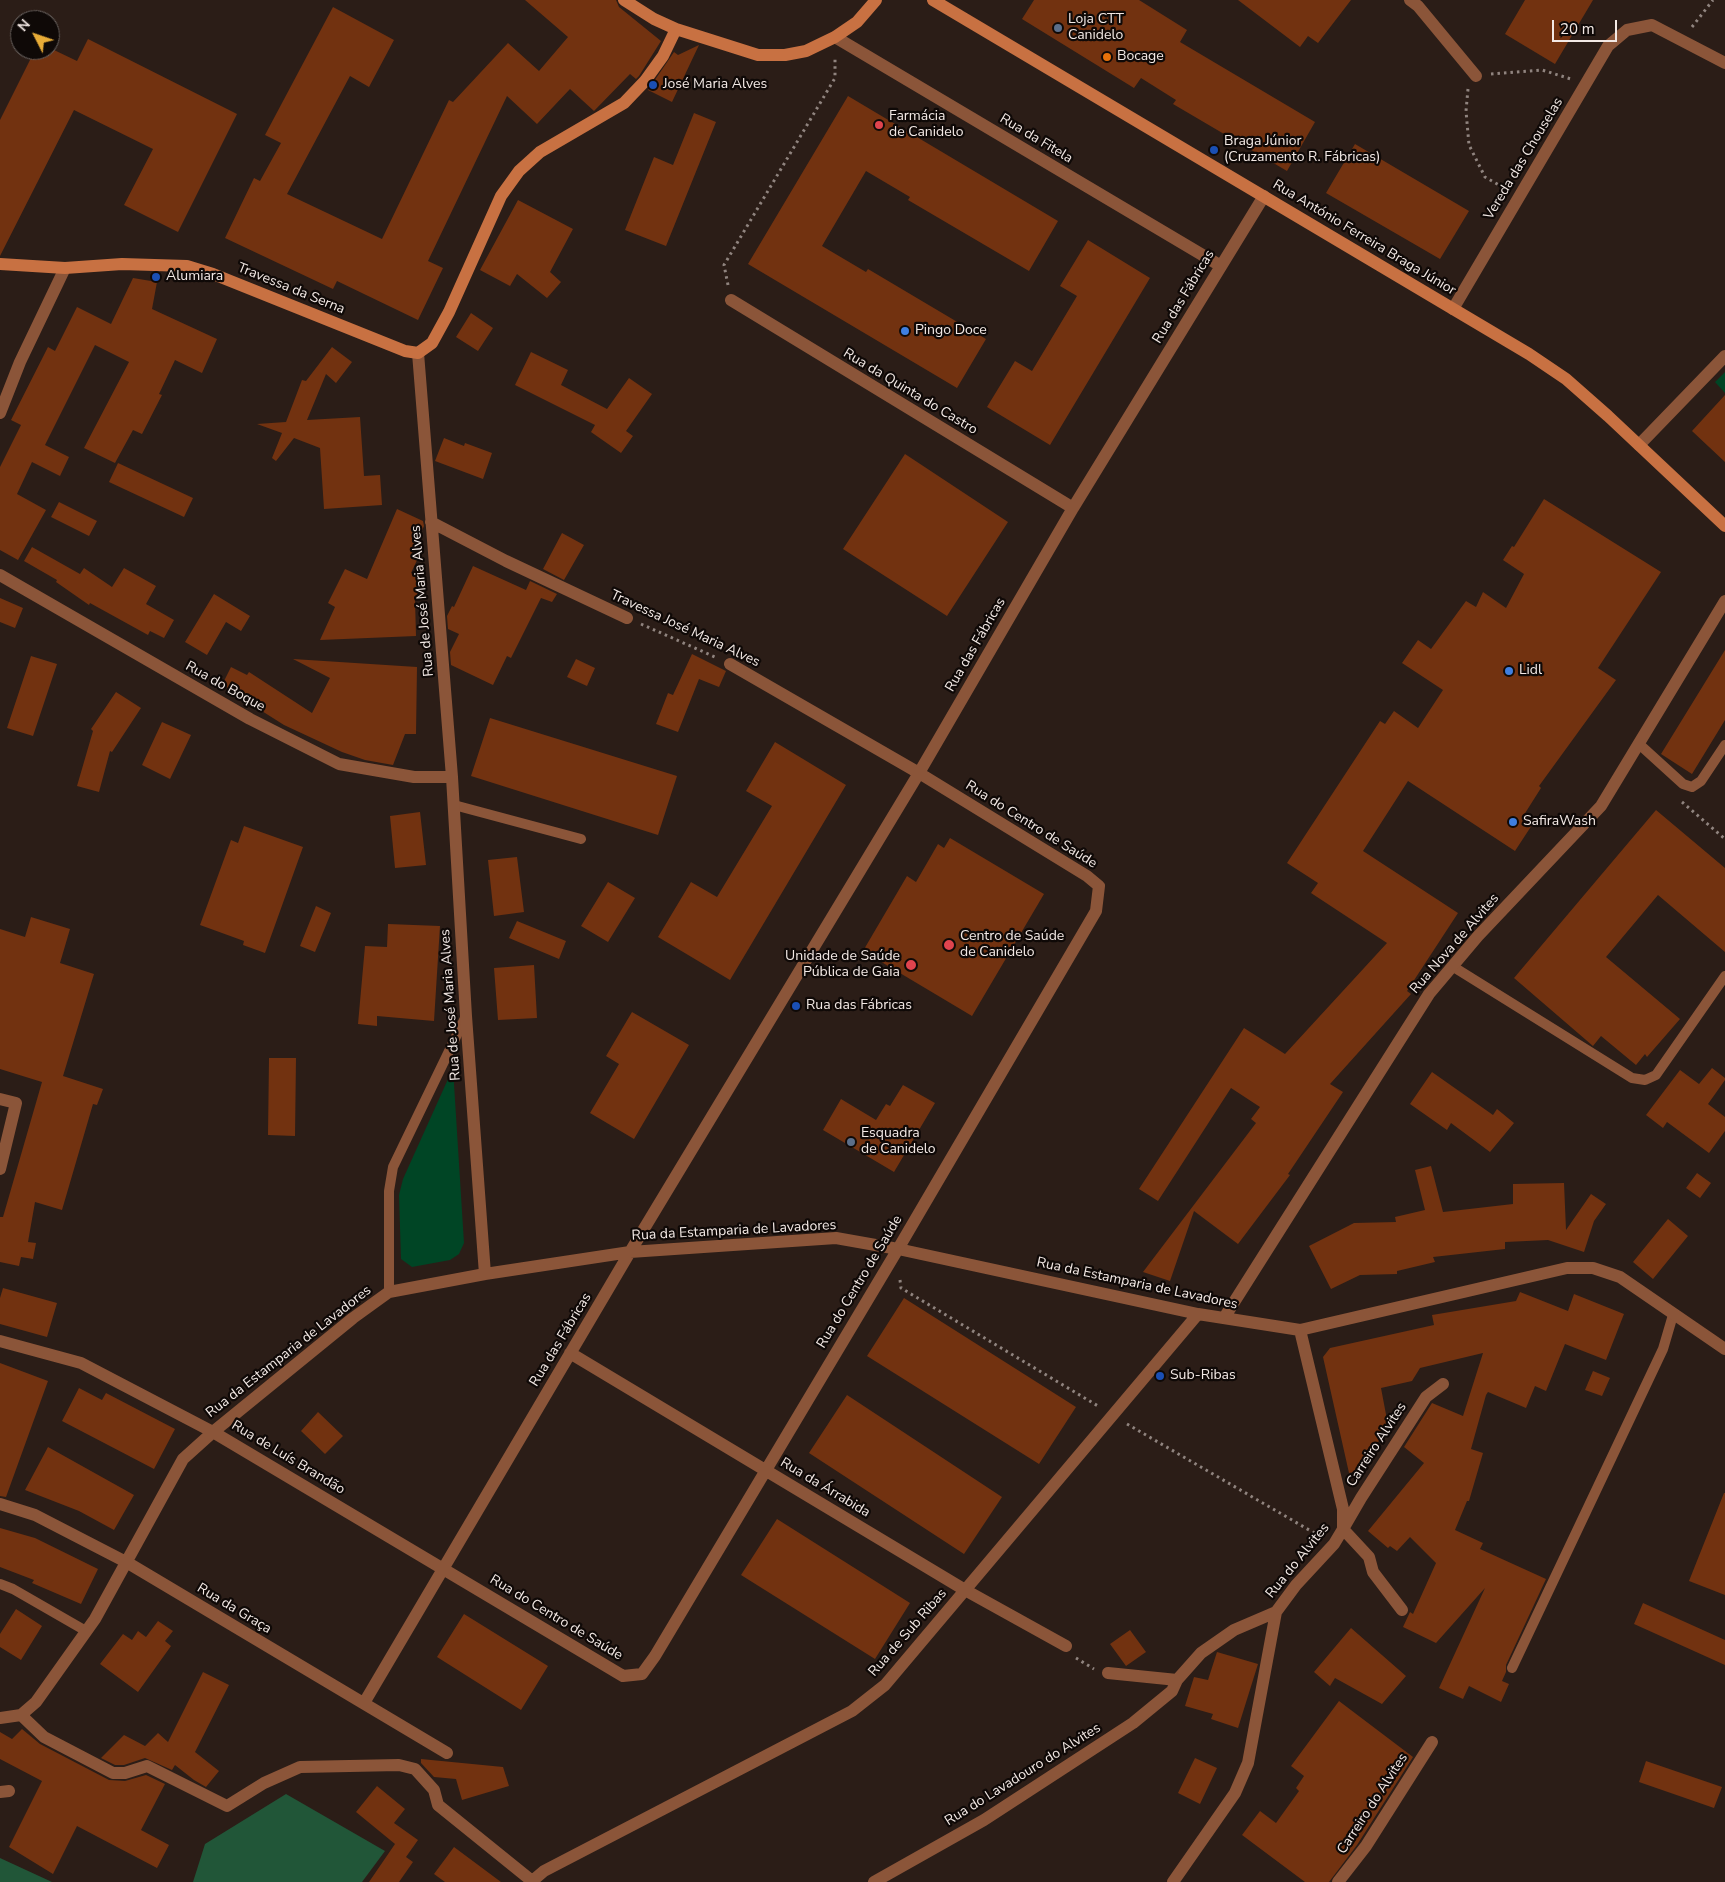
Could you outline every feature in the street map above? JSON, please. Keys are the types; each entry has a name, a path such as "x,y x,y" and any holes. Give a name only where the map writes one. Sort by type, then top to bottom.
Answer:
{"street":[{"path":"624,0 654,19 676,29 758,55 785,55 806,51 835,37 857,22 876,0"},
{"name":"Rua António Ferreira Braga Júnior","path":"934,0 1454,309 1566,379 1725,526"},
{"path":"1410,0 1418,6 1476,76"},
{"name":"Vereda das Chouselas","path":"1454,309 1518,196 1608,46 1627,30 1652,24 1681,42"},
{"path":"418,353 432,343 501,196 519,171 540,152 624,103 645,81 663,56 676,29"},
{"name":"Rua da Fitela","path":"835,37 1221,266"},
{"path":"1681,42 1725,63"},
{"name":"Rua das Fábricas","path":"364,1703 630,1252 919,773 1073,508 1264,196"},
{"name":"Travessa da Serna","path":"0,264 65,268 122,264 187,266 213,274 405,351 418,353"},
{"path":"0,414 20,362 65,268"},
{"name":"Rua da Quinta do Castro","path":"731,300 1073,508"},
{"name":"Rua de José Maria Alves","path":"418,353 454,804 466,1016 486,1274"},
{"path":"1639,445 1725,356"},
{"name":"Travessa José Maria Alves","path":"431,522 506,561 627,618"},
{"name":"Rua do Boque","path":"0,575 250,719 339,764 414,777 452,777"},
{"name":"Rua Nova de Alvites","path":"1224,1318 1429,994 1478,936 1601,806 1725,601"},
{"name":"Travessa José Maria Alves","path":"730,664 919,773"},
{"name":"Rua do Centro de Saúde","path":"444,1568 623,1676 642,1674 655,1656 898,1249 1096,911 1099,886 1088,876 919,773"},
{"path":"0,1099 16,1103 0,1169"},
{"name":"Rua da Estamparia de Lavadores","path":"21,1715 36,1702 86,1632 128,1563 183,1459 213,1432 353,1318 388,1292 486,1274 630,1252 836,1238 898,1249 1198,1314 1300,1330 1567,1268 1593,1268 1620,1277 1725,1349"},
{"name":"Rua de Sub Ribas","path":"531,1881 544,1871 852,1711 885,1685 1198,1314"},
{"name":"Rua do Alvites","path":"1173,1882 1235,1793 1248,1763 1276,1612 1296,1585 1334,1544 1344,1529 1343,1509 1300,1330"},
{"name":"Rua de Luís Brandão","path":"0,1341 81,1363 213,1432 444,1568"},
{"name":"Rua da Árrabida","path":"570,1353 965,1590 1066,1646"},
{"name":"Carreiro Alvites","path":"1344,1529 1361,1498 1426,1397 1443,1384"},
{"name":"Rua da Graça","path":"0,1504 35,1515 128,1563 447,1753"},
{"path":"1344,1529 1369,1557 1373,1572 1402,1610"},
{"name":"Rua do Lavadouro do Alvites","path":"874,1882 984,1820 1125,1728 1172,1691 1177,1680 1201,1653 1234,1630 1276,1612"},
{"path":"1108,1673 1177,1680"},
{"path":"0,1718 21,1715 44,1737 113,1773 124,1773 147,1766 227,1806 264,1783 300,1767 399,1765 415,1769 434,1790 438,1805 531,1881"},
{"name":"Carreiro do Alvites","path":"1338,1882 1366,1846 1432,1742"}],"lane":[{"path":"1638,744 1683,784 1692,787 1701,781 1725,745"},
{"path":"454,804 581,839"},
{"path":"1452,966 1632,1078 1645,1080 1656,1075 1725,976"},
{"path":"388,1292 390,1192 393,1167 466,1016"},
{"path":"1512,1668 1663,1349 1673,1315"},
{"path":"0,1584 13,1589 86,1632"}],"path":[{"path":"1681,42 1713,0"},
{"path":"731,300 724,265 835,78 835,37"},
{"path":"1518,196 1485,177 1469,145 1466,111 1467,90 1476,76 1542,70 1586,84"},
{"name":"Travessa José Maria Alves","path":"627,618 730,664"},
{"path":"1066,1646 1077,1659 1098,1672 1108,1673"}],"green space":[{"path":"1725,372 1725,393 1715,382"},
{"path":"453,1068 464,1243 459,1254 450,1260 412,1267 401,1259 399,1195 403,1179"},
{"path":"286,1794 385,1851 362,1882 193,1882 205,1844"},
{"path":"0,1858 52,1882 0,1882"}],"building":[{"path":"525,0 616,0 619,7 661,41 639,76 636,79 630,74 594,111 570,89 537,124 507,96 428,261 443,268 418,320 337,281 333,289 225,238 254,178 260,181 281,143 265,135 333,7 394,40 369,87 350,76 287,194 382,239 449,100 453,102 508,43 539,71 568,37"},
{"path":"1034,0 1139,0 1187,30 1180,42 1315,122 1287,171 1173,104 1176,100 1141,78 1134,88 1022,19"},
{"path":"1238,0 1351,0 1318,43 1308,36 1300,47"},
{"path":"1525,0 1593,0 1555,64 1505,34"},
{"path":"88,39 237,114 178,232 124,205 153,149 74,110 0,256 0,120 30,60 60,60 60,53 77,61"},
{"path":"699,45 672,102 648,90 674,52 678,55"},
{"path":"848,96 1058,221 1029,271 908,200 910,197 866,171 822,246 866,272 868,269 986,339 957,388 748,264"},
{"path":"694,113 716,122 666,246 625,230 654,157 673,165"},
{"path":"1355,144 1469,211 1440,259 1326,193"},
{"path":"518,200 573,229 550,272 561,282 547,298 517,274 510,286 480,270"},
{"path":"1088,240 1150,278 1050,445 987,407 1015,361 1032,371 1077,296 1060,286"},
{"path":"133,278 157,282 152,309 217,339 202,373 175,360 159,394 162,395 142,434 133,430 115,463 84,448 129,362 95,345 45,445 69,457 60,476 32,462 17,494 46,510 18,560 0,550 0,467 21,425 11,420 48,347 55,351 77,307 111,324"},
{"path":"471,313 493,328 478,351 456,337"},
{"path":"332,347 352,362 336,383 326,374 307,420 360,417 364,476 380,475 382,505 324,509 320,448 294,438 276,461 272,458 282,433 257,424 286,422 302,380 306,381"},
{"path":"531,352 568,370 561,385 607,409 629,378 652,394 626,431 633,436 621,453 591,432 595,425 515,385"},
{"path":"1725,395 1725,462 1692,431"},
{"path":"444,438 464,446 465,443 492,453 483,479 435,461"},
{"path":"905,454 1008,522 947,616 843,549"},
{"path":"118,463 193,498 184,517 109,482"},
{"path":"1544,499 1661,572 1598,668 1616,680 1539,786 1541,788 1522,818 1532,825 1515,851 1408,781 1363,851 1458,913 1407,991 1411,994 1330,1084 1343,1092 1288,1174 1290,1175 1238,1244 1194,1211 1170,1281 1143,1272 1256,1123 1251,1119 1260,1107 1231,1088 1158,1201 1139,1189 1244,1028 1285,1054 1387,943 1311,893 1318,883 1287,863 1380,721 1385,724 1394,711 1418,728 1443,690 1402,663 1418,640 1431,649 1466,601 1476,607 1483,592 1506,608 1524,574 1503,560 1512,546 1514,547"},
{"path":"59,502 97,521 89,536 51,517"},
{"path":"397,509 423,521 424,526 411,555 418,558 411,573 424,579 415,599 416,636 320,640 335,607 328,603 345,569 367,579"},
{"path":"562,533 584,545 564,580 543,569"},
{"path":"32,547 80,574 84,568 112,587 124,568 156,586 146,604 174,620 164,638 150,631 148,635 90,603 89,605 56,582 57,580 24,561"},
{"path":"473,566 526,590 530,581 557,594 552,602 541,598 511,658 507,656 493,685 451,665 450,652 459,634 448,629 447,616 452,606 454,607"},
{"path":"214,594 250,616 241,631 226,622 207,655 185,642"},
{"path":"0,598 23,608 15,628 0,622"},
{"path":"1725,650 1725,720 1692,774 1661,754"},
{"path":"692,654 726,671 719,687 699,679 678,732 656,724 668,693 673,695"},
{"path":"31,656 57,664 33,736 7,728"},
{"path":"293,659 417,667 416,734 405,734 393,765 365,760 342,752 284,725 235,694 236,692 222,685 231,667 247,675 249,672 312,713 330,678"},
{"path":"576,659 595,668 587,686 567,677"},
{"path":"116,692 141,708 112,752 110,751 99,792 77,786 93,731 91,729"},
{"path":"490,718 677,776 658,835 471,776"},
{"path":"162,722 191,735 170,779 142,765"},
{"path":"775,742 846,785 730,980 658,937 691,882 717,897 772,806 746,791"},
{"path":"1656,810 1725,868 1725,952 1658,895 1606,957 1680,1019 1647,1057 1645,1054 1636,1065 1601,1036 1593,1046 1514,978"},
{"path":"420,812 426,865 395,868 390,816"},
{"path":"244,826 303,847 265,953 243,945 244,941 200,925 231,840 238,843"},
{"path":"950,838 1044,894 972,1016 863,951 907,876 916,882 938,844 944,848"},
{"path":"517,857 524,912 494,916 488,860"},
{"path":"608,882 635,898 608,942 581,926"},
{"path":"316,906 331,913 315,952 300,946"},
{"path":"31,917 70,929 60,963 94,974 63,1076 103,1089 97,1105 93,1104 62,1210 35,1202 28,1242 36,1243 33,1259 21,1257 19,1266 0,1262 0,1217 3,1217 42,1082 0,1069 0,929 25,937"},
{"path":"517,921 566,941 559,959 509,938"},
{"path":"388,924 440,926 434,1021 377,1016 377,1026 358,1024 365,946 387,947"},
{"path":"534,965 537,1018 498,1020 494,968"},
{"path":"632,1012 689,1045 634,1139 590,1113 619,1064 606,1056"},
{"path":"269,1058 296,1058 295,1136 268,1135"},
{"path":"1712,1068 1725,1080 1708,1104 1725,1117 1725,1131 1709,1153 1667,1122 1663,1128 1646,1115 1680,1070 1699,1084"},
{"path":"1432,1072 1493,1115 1497,1109 1514,1123 1490,1152 1451,1123 1447,1130 1410,1104"},
{"path":"903,1085 935,1103 894,1172 823,1130 841,1099 876,1120 886,1104 890,1106"},
{"path":"1431,1166 1443,1212 1513,1204 1513,1184 1564,1183 1566,1230 1591,1194 1606,1204 1594,1221 1584,1252 1548,1240 1505,1242 1505,1249 1433,1257 1435,1262 1397,1271 1397,1274 1360,1275 1331,1289 1309,1246 1354,1223 1396,1222 1395,1217 1425,1210 1415,1170"},
{"path":"1697,1173 1711,1183 1700,1198 1686,1188"},
{"path":"1668,1219 1688,1236 1653,1279 1633,1262"},
{"path":"3,1288 57,1303 47,1337 0,1324 0,1298"},
{"path":"1520,1292 1568,1311 1574,1294 1624,1314 1606,1360 1565,1344 1546,1391 1535,1386 1526,1408 1488,1392 1486,1395 1471,1449 1483,1453 1469,1501 1467,1501 1455,1530 1483,1543 1480,1549 1546,1579 1506,1665 1506,1672 1502,1681 1509,1684 1501,1702 1469,1686 1463,1699 1439,1688 1485,1588 1436,1643 1403,1627 1410,1612 1413,1614 1436,1563 1410,1537 1397,1551 1390,1546 1388,1548 1368,1531 1424,1463 1404,1447 1432,1403 1463,1416 1483,1353 1420,1368 1412,1381 1381,1388 1388,1425 1362,1470 1349,1473 1323,1357 1330,1348 1434,1325 1432,1315 1516,1301"},
{"path":"904,1298 1076,1407 1039,1464 867,1356"},
{"path":"0,1363 48,1381 6,1497 0,1496"},
{"path":"1593,1371 1610,1378 1602,1396 1585,1390"},
{"path":"79,1388 102,1400 106,1393 175,1429 154,1469 62,1421"},
{"path":"847,1395 1002,1497 964,1554 809,1453"},
{"path":"318,1412 343,1436 325,1454 301,1431"},
{"path":"48,1447 134,1495 114,1530 79,1511 25,1490"},
{"path":"1725,1493 1725,1595 1689,1581"},
{"path":"777,1519 910,1603 875,1659 741,1575"},
{"path":"0,1528 35,1538 98,1569 81,1604 32,1583 34,1580 0,1567"},
{"path":"1643,1603 1725,1640 1725,1665 1634,1624"},
{"path":"16,1609 42,1626 21,1660 0,1647 0,1634"},
{"path":"464,1614 548,1666 521,1710 437,1657"},
{"path":"158,1621 173,1631 165,1641 171,1646 138,1692 100,1664 123,1634 132,1640 138,1631 146,1637"},
{"path":"1351,1628 1406,1676 1382,1704 1335,1678 1330,1686 1314,1672"},
{"path":"1130,1630 1146,1652 1126,1666 1110,1644"},
{"path":"1217,1652 1258,1664 1238,1728 1211,1719 1213,1714 1185,1706 1194,1677 1208,1680"},
{"path":"203,1672 229,1685 195,1752 219,1771 206,1787 175,1765 172,1770 145,1758 124,1765 115,1765 101,1758 124,1735 145,1746 158,1733 168,1742"},
{"path":"1339,1701 1413,1757 1357,1845 1329,1882 1305,1882 1242,1835 1260,1811 1276,1823 1299,1791 1296,1788 1304,1776 1291,1766"},
{"path":"22,1729 40,1744 109,1780 125,1781 146,1775 165,1784 141,1830 169,1845 157,1868 77,1826 53,1874 9,1847 42,1781 0,1759 0,1732 12,1739"},
{"path":"1195,1758 1217,1768 1200,1804 1178,1793"},
{"path":"421,1759 503,1767 509,1786 462,1800 456,1779 434,1777 421,1763"},
{"path":"1646,1761 1722,1787 1714,1808 1639,1782"},
{"path":"377,1786 405,1809 394,1823 418,1840 406,1857 413,1862 399,1882 369,1882 395,1844 356,1812"},
{"path":"454,1847 501,1882 445,1882 434,1874"}],"place":[{"name":"Loja CTT Canidelo","path":"1058,28"},
{"name":"Bocage","path":"1107,57"},
{"name":"José Maria Alves","path":"653,85"},
{"name":"Farmácia de Canidelo","path":"879,125"},
{"name":"Braga Júnior (Cruzamento R. Fábricas)","path":"1214,150"},
{"name":"Alumiara","path":"156,277"},
{"name":"Pingo Doce","path":"905,331"},
{"name":"Lidl","path":"1509,671"},
{"name":"SafiraWash","path":"1513,822"},
{"name":"Centro de Saúde de Canidelo","path":"949,945"},
{"name":"Unidade de Saúde Pública de Gaia","path":"911,965"},
{"name":"Rua das Fábricas","path":"796,1006"},
{"name":"Esquadra de Canidelo","path":"851,1142"},
{"name":"Sub-Ribas","path":"1160,1376"}]}
